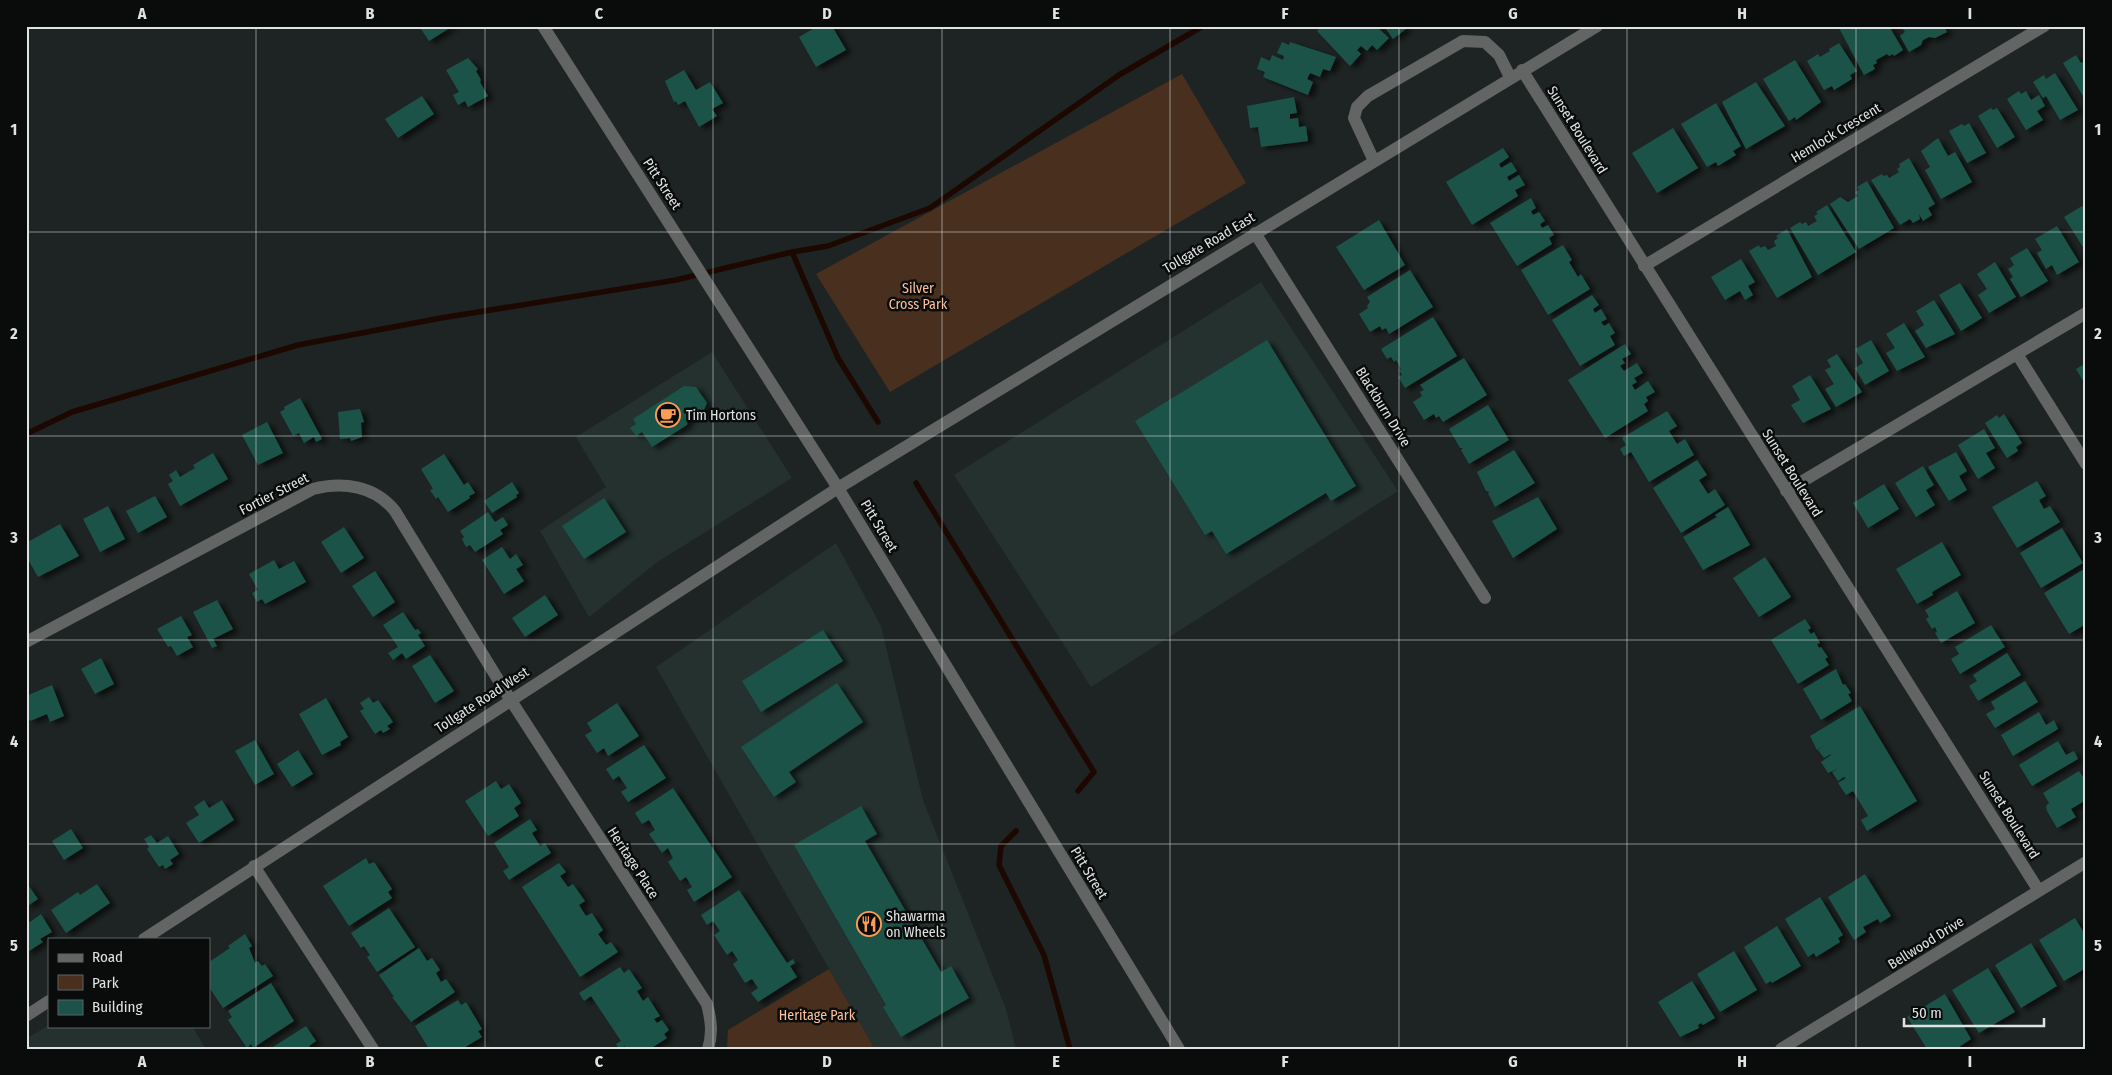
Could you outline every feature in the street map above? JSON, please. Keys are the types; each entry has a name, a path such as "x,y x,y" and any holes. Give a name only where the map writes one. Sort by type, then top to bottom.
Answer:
{"street":[{"name":"Pitt Street","path":"543,26 716,300 838,488 1179,1049"},
{"name":"Tollgate Road East","path":"838,488 1510,77 1597,26"},
{"name":"Hemlock Crescent","path":"1644,266 2044,26"},
{"path":"1374,161 1354,118 1357,107 1368,96 1463,41 1485,42 1499,55 1510,77"},
{"name":"Sunset Boulevard","path":"1522,70 2039,891"},
{"name":"Blackburn Drive","path":"1255,233 1485,598"},
{"path":"1786,491 2086,313"},
{"path":"2017,354 2086,464"},
{"name":"Fortier Street","path":"26,642 313,489 328,485 350,485 372,492 389,504 395,511 510,699"},
{"name":"Tollgate Road West","path":"146,938 510,699 838,488"},
{"name":"Heritage Place","path":"510,699 707,1004 711,1028 708,1049"},
{"name":"Bellwood Drive","path":"1781,1049 2086,862"},
{"path":"254,866 373,1049"},
{"path":"26,1016 48,1002"}],"shaded area":[{"path":"1261,282 1398,491 1091,687 954,475"},
{"path":"712,352 792,478 656,563 589,617 540,531 606,487 576,437"},
{"path":"836,543 881,626 923,800 1006,1009 1016,1049 875,1049 656,667"},
{"path":"48,1026 48,1028 193,1028 206,1049 26,1049 26,1039"}],"green space":[{"name":"Silver Cross Park","path":"1182,74 1246,183 890,392 816,274"},
{"name":"Heritage Park","path":"829,969 875,1049 727,1049 728,1030"}],"building":[{"path":"419,26 453,26 429,41"},
{"path":"818,26 832,26 846,50 816,67 799,37"},
{"path":"1321,26 1376,26 1389,38 1377,50 1372,45 1367,51 1361,46 1357,50 1361,54 1350,66 1317,31"},
{"path":"1384,26 1404,26 1406,29 1393,39"},
{"path":"1842,26 1889,26 1903,50 1894,56 1893,54 1889,56 1887,54 1876,60 1877,63 1873,65 1875,69 1864,75 1839,28"},
{"path":"1901,26 1944,26 1947,32 1935,38 1929,37 1923,40 1921,45 1909,52 1900,36 1905,32"},
{"path":"1282,42 1289,45 1290,42 1336,57 1330,71 1323,69 1320,77 1310,73 1307,79 1313,82 1308,95 1263,77 1265,72 1257,69 1261,57 1270,61 1272,55 1283,60 1284,56 1277,53"},
{"path":"1839,43 1857,71 1850,75 1852,79 1834,90 1832,86 1824,90 1807,61 1818,54 1820,57"},
{"path":"2076,55 2081,63 2086,60 2086,101 2063,63"},
{"path":"468,58 478,69 476,71 481,80 480,82 488,96 468,107 465,101 458,105 453,95 459,92 446,70"},
{"path":"1795,60 1821,102 1796,120 1795,117 1789,121 1763,79"},
{"path":"684,70 696,90 710,82 723,103 712,109 717,116 699,127 685,101 678,105 676,101 674,102 665,81"},
{"path":"2055,73 2078,110 2060,120 2046,96 2043,98 2033,82 2044,75 2046,79"},
{"path":"1756,82 1785,126 1746,149 1722,102"},
{"path":"2019,91 2021,94 2026,91 2031,100 2039,95 2045,106 2037,111 2043,120 2026,130 2007,99"},
{"path":"422,96 434,114 398,138 385,119"},
{"path":"1294,97 1297,113 1290,114 1290,119 1298,118 1299,127 1306,126 1308,141 1261,147 1258,127 1250,128 1247,106"},
{"path":"1716,103 1741,146 1733,151 1736,155 1718,166 1716,162 1707,167 1681,124"},
{"path":"1991,108 1993,110 1997,108 2015,137 1997,148 1978,116"},
{"path":"1969,123 1986,153 1967,163 1949,131 1962,124 1964,126"},
{"path":"1673,128 1698,168 1657,193 1632,153"},
{"path":"1938,138 1948,156 1955,152 1972,182 1941,199 1925,170 1930,167 1921,151"},
{"path":"1503,148 1509,157 1499,164 1501,168 1511,162 1517,171 1507,177 1509,181 1519,175 1525,185 1515,190 1518,196 1472,225 1446,182"},
{"path":"1909,158 1935,204 1928,208 1932,215 1923,221 1919,214 1920,219 1913,223 1910,219 1900,225 1871,180 1882,174 1883,176 1887,175 1889,178 1899,172 1897,169 1900,167 1899,164"},
{"path":"1867,181 1894,228 1859,249 1830,204 1840,197 1848,202 1858,196 1855,192 1859,190 1857,187"},
{"path":"1531,198 1536,208 1531,211 1533,215 1539,212 1545,221 1540,224 1542,228 1548,225 1554,235 1549,238 1552,244 1517,266 1490,223"},
{"path":"1827,205 1856,252 1818,275 1790,228 1800,222 1802,224 1806,222 1808,226 1817,221 1814,216 1818,214 1816,212"},
{"path":"2082,206 2086,213 2086,252 2064,217"},
{"path":"1379,220 1405,265 1364,290 1336,247"},
{"path":"2057,226 2079,262 2057,275 2052,265 2046,269 2037,253 2042,250 2035,239"},
{"path":"1787,229 1812,277 1777,298 1749,251 1759,245 1760,248 1765,246 1768,250 1776,246 1774,241 1778,238 1776,236"},
{"path":"1563,245 1572,260 1569,262 1578,277 1581,274 1590,289 1548,315 1521,270"},
{"path":"2027,248 2048,281 2021,297 2010,279 2013,277 2008,269 2014,265 2010,258"},
{"path":"1741,259 1755,282 1748,286 1753,295 1745,300 1740,291 1725,300 1711,277"},
{"path":"1995,262 2016,297 1989,313 1978,295 1987,289 1977,274"},
{"path":"1410,270 1433,307 1389,334 1386,328 1382,330 1380,326 1370,332 1359,314 1368,308 1367,306 1370,302 1367,297"},
{"path":"1960,283 1982,318 1961,331 1939,295"},
{"path":"1592,295 1599,305 1593,309 1595,313 1601,309 1607,319 1601,322 1604,326 1609,323 1615,333 1610,336 1615,345 1580,366 1552,320"},
{"path":"1934,300 1955,334 1926,348 1915,331 1924,325 1916,311"},
{"path":"1433,317 1457,356 1405,388 1398,377 1402,375 1396,360 1394,362 1391,357 1387,359 1381,349"},
{"path":"1904,323 1925,357 1897,371 1886,353 1895,348 1886,334"},
{"path":"1267,340 1356,486 1331,501 1326,493 1226,554 1212,531 1205,535 1135,421"},
{"path":"1871,340 1889,371 1865,385 1855,368 1863,363 1855,349"},
{"path":"1625,344 1631,354 1622,359 1625,363 1620,366 1624,371 1637,363 1643,373 1634,378 1637,382 1632,385 1635,390 1648,381 1655,392 1646,397 1648,401 1644,404 1648,411 1605,438 1568,380"},
{"path":"1837,354 1862,392 1836,407 1825,389 1834,384 1825,370 1831,367 1827,360"},
{"path":"1464,358 1487,395 1443,422 1439,416 1436,418 1434,414 1424,420 1413,402 1422,396 1420,392 1424,390 1420,385"},
{"path":"2086,363 2086,386 2076,369"},
{"path":"1810,375 1831,409 1803,423 1791,405 1800,400 1792,386"},
{"name":"Tim Hortons","path":"684,386 696,387 707,403 704,410 688,420 687,425 652,447 642,432 636,436 630,428 636,424 633,419"},
{"path":"300,398 322,439 316,442 314,437 304,443 299,433 293,436 280,412 285,409 284,407"},
{"path":"1488,405 1509,440 1469,464 1461,450 1463,448 1460,448 1449,429"},
{"path":"360,409 364,422 361,423 362,437 351,441 350,438 340,439 338,412"},
{"path":"1667,411 1677,426 1669,431 1677,444 1685,439 1694,455 1649,482 1631,452 1624,456 1620,449 1626,445 1622,438"},
{"path":"2004,414 2022,443 2016,447 2018,451 2007,458 1985,423 1997,415 1999,418"},
{"path":"267,422 283,453 258,465 242,435"},
{"path":"1984,429 1995,448 1986,453 1995,468 1978,479 1958,445"},
{"path":"1514,450 1535,483 1495,507 1488,493 1490,492 1486,491 1477,472"},
{"path":"1956,452 1967,471 1959,476 1967,490 1949,501 1928,467"},
{"path":"213,453 228,479 180,506 168,484 173,481 169,475 176,470 180,477 195,468 193,465"},
{"path":"444,454 464,485 468,482 475,493 448,512 438,497 436,499 430,490 433,489 421,469"},
{"path":"1697,460 1707,475 1699,480 1708,494 1715,489 1725,505 1681,533 1653,488"},
{"path":"1923,466 1934,485 1926,490 1935,505 1916,517 1895,483"},
{"path":"2037,481 2046,496 2039,500 2044,509 2050,506 2060,522 2017,548 1992,507"},
{"path":"512,482 519,493 516,495 517,497 492,513 484,501"},
{"path":"1884,484 1899,509 1868,528 1853,503"},
{"path":"155,496 167,517 138,533 126,511"},
{"path":"1538,497 1557,529 1513,558 1492,521"},
{"path":"604,498 626,532 584,559 562,526"},
{"path":"108,506 125,539 100,552 83,519"},
{"path":"1728,507 1750,545 1703,570 1683,537 1717,517 1715,515"},
{"path":"488,512 495,522 503,517 508,525 500,530 503,534 475,552 470,545 466,547 462,539 464,537 460,531"},
{"path":"60,524 79,556 38,577 26,556 26,543"},
{"path":"344,527 364,558 341,573 321,542"},
{"path":"2062,528 2083,563 2041,588 2020,553"},
{"path":"1942,542 1961,575 1932,592 1933,595 1917,604 1896,569"},
{"path":"502,547 510,559 516,554 523,565 516,569 524,581 504,594 482,560"},
{"path":"1765,557 1791,597 1759,617 1733,578"},
{"path":"274,560 279,569 294,561 306,582 265,604 262,599 257,602 252,593 258,590 249,574"},
{"path":"2086,568 2086,624 2069,634 2044,593"},
{"path":"375,571 395,602 373,617 352,586"},
{"path":"1957,591 1975,623 1941,643 1935,633 1937,632 1935,627 1932,629 1926,619 1929,617 1925,610"},
{"path":"545,595 558,615 525,637 512,618"},
{"path":"217,600 233,629 213,639 217,646 212,648 193,612"},
{"path":"403,612 415,630 418,629 421,633 418,635 425,646 406,659 402,653 393,660 388,653 398,647 383,625"},
{"path":"181,616 192,635 187,637 193,647 177,656 171,646 168,647 157,629"},
{"path":"1805,619 1811,628 1808,630 1811,634 1814,632 1820,643 1817,644 1819,648 1821,647 1828,657 1825,659 1829,665 1798,684 1771,640"},
{"path":"1991,625 2005,647 1960,674 1951,659 1959,654 1955,647"},
{"path":"823,630 843,661 761,712 742,681"},
{"path":"2007,653 2021,675 1978,701 1969,686 1977,681 1973,675"},
{"path":"430,655 454,691 435,703 412,666"},
{"path":"101,658 114,684 95,694 81,669"},
{"path":"1836,669 1843,685 1845,684 1851,693 1848,694 1852,701 1821,720 1803,689"},
{"path":"2025,681 2038,702 1995,728 1986,714 1995,709 1991,702"},
{"path":"837,683 863,722 789,772 796,782 774,797 741,747"},
{"path":"52,685 64,716 50,722 47,714 30,721 26,711 26,696"},
{"path":"369,697 373,703 378,700 393,722 387,726 390,729 383,733 381,730 375,734 360,711 364,709 360,703"},
{"path":"326,698 348,737 340,742 341,745 322,755 299,714"},
{"path":"617,703 639,736 608,756 604,748 597,753 585,735 592,731 587,723"},
{"path":"1860,706 1917,801 1867,831 1861,820 1868,816 1853,791 1846,795 1838,783 1846,778 1844,777 1838,781 1832,772 1839,768 1828,773 1821,762 1831,754 1824,758 1818,750 1825,745 1817,750 1810,736"},
{"path":"2039,712 2046,725 2054,720 2058,729 2013,756 2001,735"},
{"path":"255,740 274,774 255,785 235,751"},
{"path":"2058,741 2066,755 2074,751 2078,759 2032,786 2019,765"},
{"path":"644,745 666,778 628,802 621,792 627,788 619,776 613,780 606,769"},
{"path":"298,750 313,774 292,787 277,764"},
{"path":"2079,771 2086,781 2086,800 2071,809 2076,817 2057,828 2047,811 2046,806 2049,803 2043,793"},
{"path":"496,781 501,789 509,784 521,803 514,808 519,816 488,836 465,801"},
{"path":"673,788 732,877 694,902 687,890 692,887 686,877 680,881 668,862 673,858 668,848 662,853 649,834 655,830 649,820 642,824 635,813"},
{"path":"204,800 209,808 222,800 234,820 199,843 186,823 199,815 194,807"},
{"path":"861,806 877,834 865,841 941,972 951,966 969,998 901,1037 883,1007 886,1005 794,845"},
{"path":"530,819 537,830 532,833 540,846 545,843 551,853 509,880 503,871 509,867 494,843"},
{"path":"71,829 83,848 64,860 52,841"},
{"path":"151,835 157,843 168,836 179,854 170,860 173,864 165,869 163,865 159,867 147,849 149,847 144,839"},
{"path":"366,858 369,864 374,862 392,889 388,892 392,898 349,926 323,886"},
{"path":"559,863 566,872 560,876 568,887 573,884 585,901 579,905 586,916 592,913 603,930 598,934 606,945 611,942 618,952 580,977 522,887"},
{"path":"1865,874 1891,916 1880,923 1878,919 1863,927 1866,932 1854,940 1828,897"},
{"path":"26,882 38,899 26,907"},
{"path":"97,884 110,903 66,933 51,910 78,892 80,895"},
{"path":"739,890 787,963 793,959 795,963 790,966 797,977 758,1002 751,993 758,988 752,979 745,983 733,964 738,960 732,951 727,955 714,935 720,931 713,921 707,925 701,915"},
{"path":"1820,897 1843,935 1838,938 1840,942 1816,957 1814,953 1808,957 1785,919"},
{"path":"389,908 415,947 377,972 367,957 370,955 364,946 361,948 351,933"},
{"path":"41,914 52,932 40,939 43,942 26,953 26,920 30,922"},
{"path":"2075,918 2086,936 2086,968 2064,981 2039,940"},
{"path":"1777,926 1801,966 1772,983 1771,981 1766,984 1744,947"},
{"path":"245,934 252,946 249,948 255,963 258,961 262,966 265,964 273,976 223,1008 210,988 210,961 230,948 228,946"},
{"path":"2031,943 2057,986 2021,1008 1995,965"},
{"path":"419,948 427,961 432,958 440,970 436,973 441,982 446,979 455,992 411,1022 392,997 394,997 379,975"},
{"path":"1734,951 1757,990 1720,1012 1697,974"},
{"path":"620,967 624,973 629,969 642,988 637,991 643,1001 648,997 660,1016 654,1019 657,1023 662,1020 669,1030 664,1034 667,1038 650,1049 626,1049 625,1046 619,1049 616,1044 621,1041 591,996 584,1001 579,993"},
{"path":"1988,968 2015,1012 1979,1033 1952,990"},
{"path":"1692,981 1715,1018 1703,1025 1701,1023 1698,1025 1699,1028 1680,1037 1658,1002"},
{"path":"271,983 294,1021 253,1048 251,1044 247,1048 228,1020 232,1017 228,1011"},
{"path":"1945,994 1971,1039 1956,1049 1927,1049 1907,1017"},
{"path":"458,1000 461,1005 466,1002 482,1029 478,1031 482,1037 462,1049 429,1049 415,1026"},
{"path":"306,1026 316,1041 309,1046 311,1049 270,1049"}],"waterway":[{"path":"26,434 72,412 298,345 441,318 676,280 792,252 828,246 930,208 1119,75 1203,26"},
{"path":"792,252 838,358 878,422"},
{"path":"916,483 1094,772 1078,791"},
{"path":"1016,831 1001,846 999,865 1044,955 1070,1049"}],"place":[{"name":"Tim Hortons","path":"668,415"},
{"name":"Shawarma on Wheels","path":"869,924"}]}
